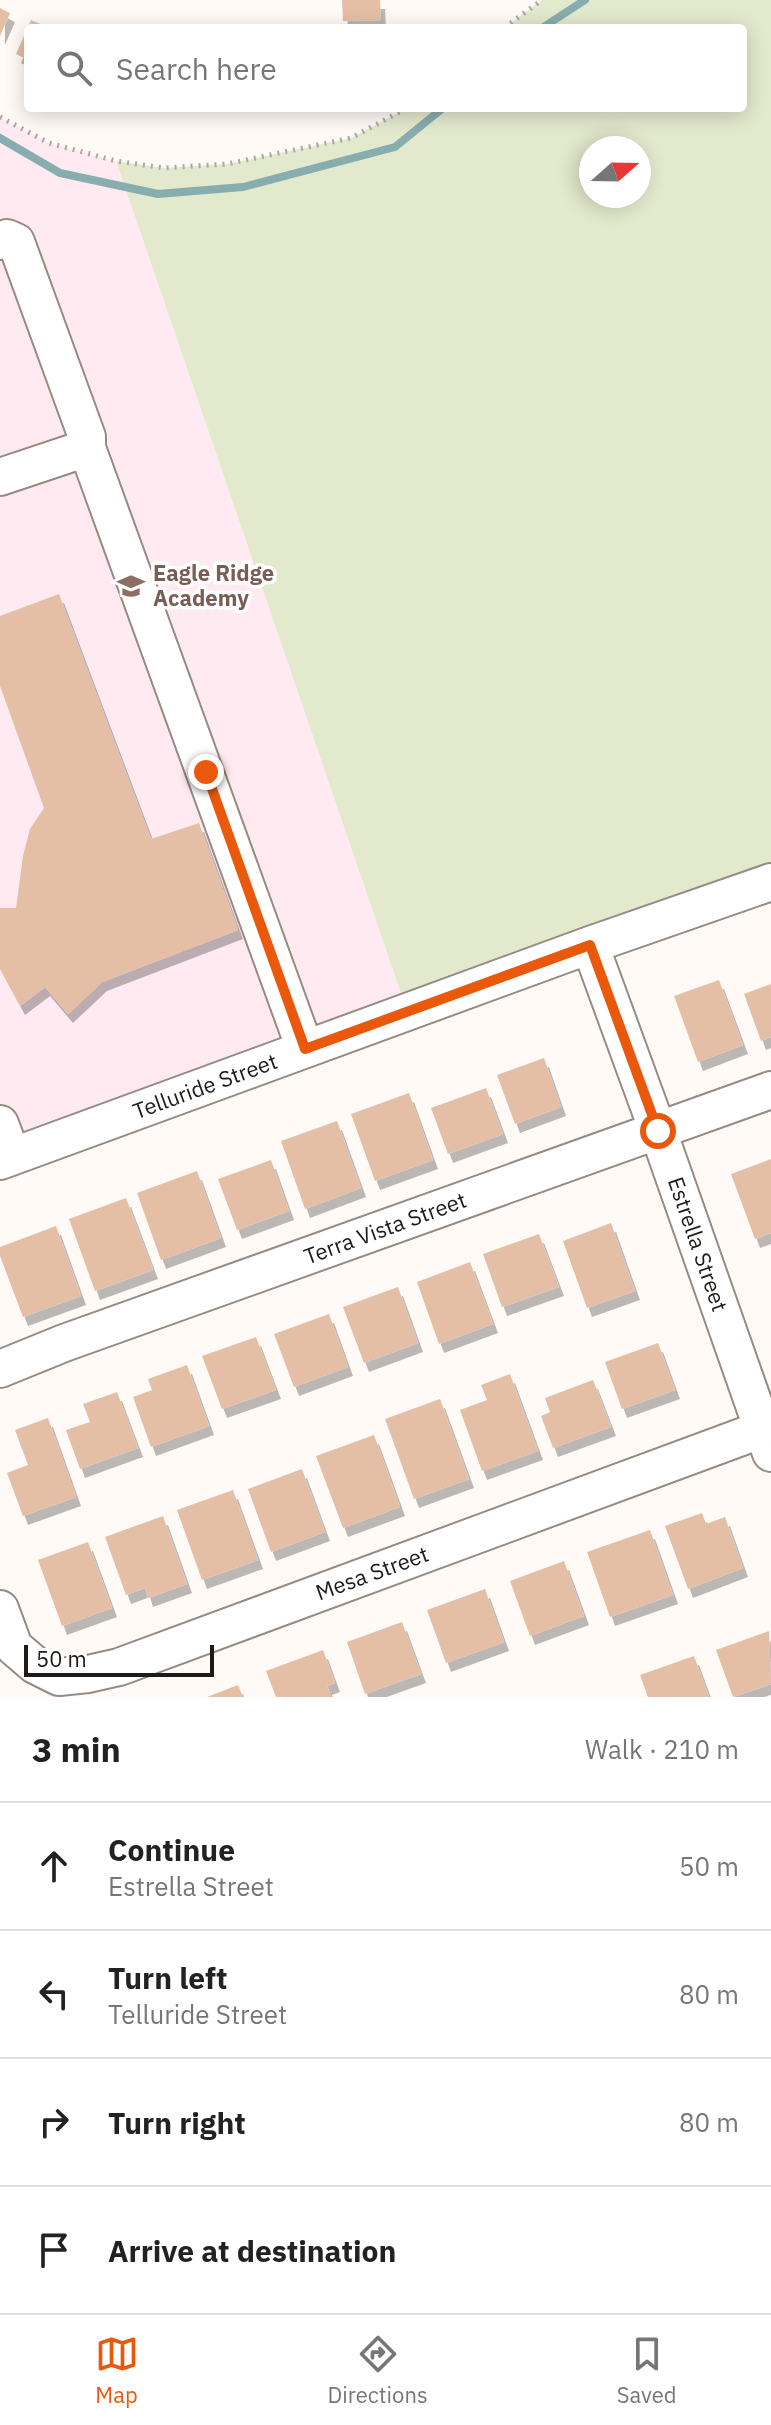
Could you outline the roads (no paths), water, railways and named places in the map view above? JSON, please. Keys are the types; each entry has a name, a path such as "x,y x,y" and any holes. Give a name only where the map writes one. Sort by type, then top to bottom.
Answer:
{"street":[{"path":"0,241 7,238 16,242 87,437 87,448 305,1049"},
{"path":"0,477 87,448"},
{"name":"Telluride Street","path":"4,1147 305,1049 771,882"},
{"name":"Estrella Street","path":"590,945 768,1436"},
{"name":"Terra Vista Street","path":"0,1369 64,1343 771,1090"},
{"name":"Mesa Street","path":"0,1609 14,1647 35,1665 59,1677 88,1674 119,1667 768,1436"}],"waterway":[{"path":"548,24 585,0"},
{"path":"0,138 60,173 158,194 243,187 395,147 438,112"}],"place":[{"name":"Eagle Ridge Academy","path":"131,586"}]}
